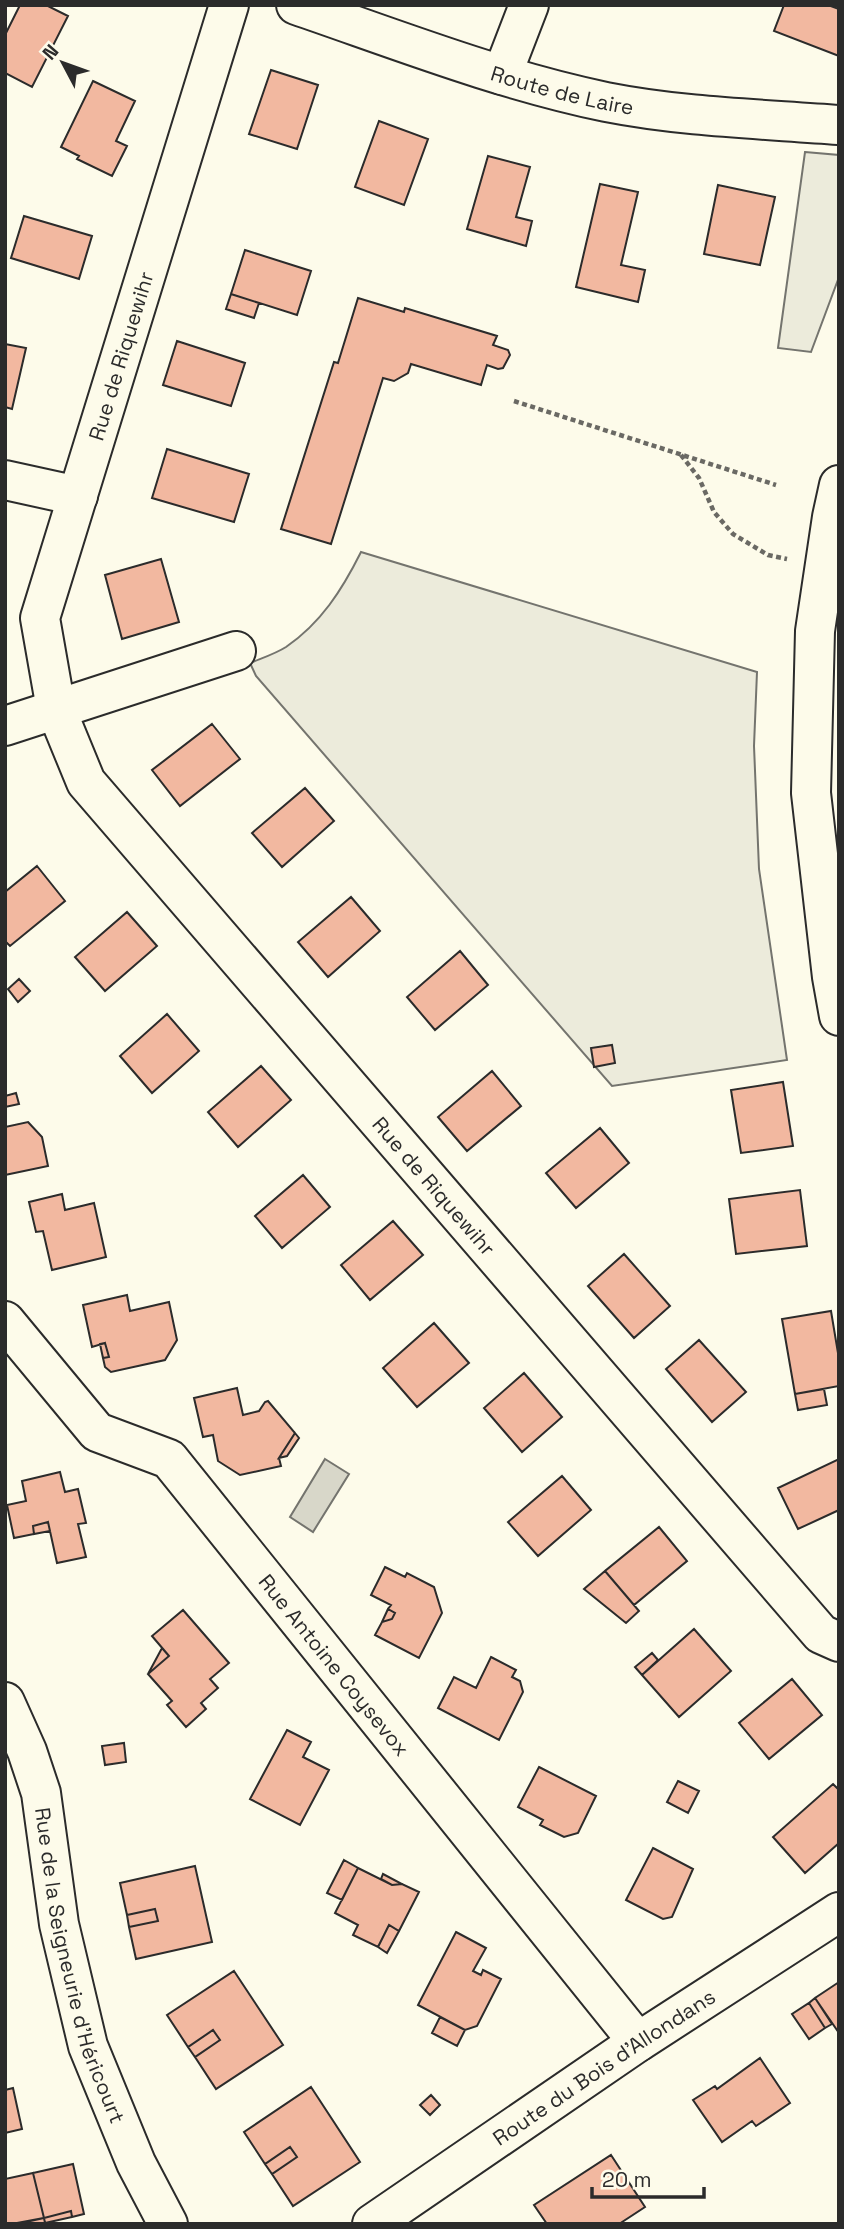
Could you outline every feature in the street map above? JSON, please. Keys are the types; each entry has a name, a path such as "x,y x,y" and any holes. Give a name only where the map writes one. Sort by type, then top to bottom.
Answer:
{"street":[{"name":"Rue de Riquewihr","path":"229,5 40,618 56,709 86,782 821,1634 839,1642"},
{"name":"Route de Laire","path":"296,5 502,75 604,102 661,111 839,125"},
{"path":"502,75 529,5"},
{"path":"5,480 78,496"},
{"path":"836,507 823,568 827,633 811,793 839,1016"},
{"path":"5,726 236,651"},
{"name":"Rue Antoine Coysevox","path":"5,1321 97,1432 169,1459 638,2042"},
{"name":"Rue de la Seigneurie d'Héricourt","path":"5,1702 16,1756 41,1793 59,1924 88,2046 135,2163 168,2224"},
{"name":"Route du Bois d'Allondans","path":"372,2224 638,2042 839,1912"}],"path":[{"path":"514,401 776,485"},
{"path":"681,454 699,478 714,512 733,534 768,555 823,568"}],"shaded area":[{"path":"805,152 839,155 839,277 811,352 778,348"},
{"path":"361,552 757,672 754,746 759,869 787,1060 612,1086 256,676 250,663 286,647 310,627 338,592"},
{"path":"325,1459 349,1474 313,1532 290,1517"}],"building":[{"path":"20,5 46,5 68,16 32,87 5,73 5,35"},
{"path":"784,5 828,5 839,9 839,56 774,31"},
{"path":"271,70 318,85 297,149 249,134"},
{"path":"93,81 135,101 116,141 127,146 112,176 77,159 79,156 61,147"},
{"path":"379,121 428,139 404,205 355,187"},
{"path":"488,156 530,167 516,217 532,221 526,246 467,229"},
{"path":"600,184 638,192 621,265 645,270 638,302 576,287"},
{"path":"718,185 775,197 760,265 704,254"},
{"path":"24,216 92,236 79,279 11,258"},
{"path":"245,250 311,271 297,315 231,294"},
{"path":"231,294 259,303 254,318 226,309"},
{"path":"358,298 404,312 405,308 497,336 493,345 508,350 510,355 503,368 487,365 481,385 411,364 408,373 394,381 383,378 331,544 281,529 334,362 338,363"},
{"path":"177,341 245,363 231,406 163,385"},
{"path":"5,344 26,348 12,409 5,407"},
{"path":"167,449 249,474 234,522 152,498"},
{"path":"161,559 179,622 122,639 105,575"},
{"path":"212,724 240,759 180,806 152,770"},
{"path":"305,788 334,821 282,867 252,833"},
{"path":"37,866 65,901 10,946 5,941 5,892"},
{"path":"351,897 380,931 328,977 298,942"},
{"path":"127,912 157,946 105,991 75,957"},
{"path":"460,951 488,985 435,1030 407,997"},
{"path":"19,979 30,991 18,1002 8,989"},
{"path":"167,1014 199,1051 152,1093 120,1056"},
{"path":"612,1045 615,1063 594,1067 591,1048"},
{"path":"261,1066 291,1100 238,1147 208,1112"},
{"path":"492,1071 521,1106 467,1151 438,1117"},
{"path":"783,1082 793,1146 741,1153 731,1090"},
{"path":"16,1093 19,1104 5,1107 5,1096"},
{"path":"28,1122 42,1137 48,1166 5,1175 5,1127"},
{"path":"600,1128 629,1163 576,1208 546,1173"},
{"path":"303,1175 330,1207 282,1248 255,1216"},
{"path":"800,1190 807,1246 736,1254 729,1199"},
{"path":"62,1194 65,1210 94,1203 106,1257 52,1270 43,1231 36,1232 29,1202"},
{"path":"393,1221 423,1255 370,1300 341,1265"},
{"path":"624,1254 670,1306 634,1338 588,1286"},
{"path":"127,1295 130,1311 169,1302 177,1340 165,1360 111,1372 105,1367 103,1358 109,1357 105,1343 92,1347 83,1305"},
{"path":"831,1311 839,1359 839,1386 795,1394 782,1319"},
{"path":"434,1323 469,1363 417,1407 383,1368"},
{"path":"699,1340 746,1392 712,1422 666,1369"},
{"path":"105,1343 109,1357 103,1358 100,1344"},
{"path":"524,1373 562,1417 522,1452 484,1408"},
{"path":"237,1388 243,1415 259,1411 268,1401 295,1433 279,1458 281,1466 240,1475 218,1461 213,1435 203,1437 194,1398"},
{"path":"824,1389 827,1405 798,1410 795,1394"},
{"path":"295,1433 299,1438 287,1456 279,1458"},
{"path":"839,1459 839,1510 798,1529 778,1488"},
{"path":"60,1472 65,1492 78,1489 86,1523 78,1524 86,1557 57,1563 48,1522 33,1526 34,1534 14,1538 7,1505 26,1501 22,1481"},
{"path":"562,1476 591,1510 538,1556 508,1522"},
{"path":"48,1522 50,1531 34,1534 33,1526"},
{"path":"659,1527 687,1561 634,1605 605,1571"},
{"path":"385,1567 405,1577 407,1573 434,1587 442,1613 419,1658 375,1635 382,1622 392,1619 395,1613 388,1609 391,1605 371,1595"},
{"path":"605,1571 639,1611 626,1623 584,1589"},
{"path":"388,1609 395,1613 392,1619 382,1622"},
{"path":"183,1610 229,1663 210,1679 218,1688 201,1703 206,1709 186,1727 167,1705 172,1701 148,1674 169,1656 152,1636"},
{"path":"694,1629 731,1671 679,1717 642,1675"},
{"path":"162,1648 169,1656 148,1674"},
{"path":"652,1653 658,1660 642,1675 635,1667"},
{"path":"491,1657 516,1670 512,1677 520,1681 523,1692 499,1740 438,1708 454,1677 476,1688"},
{"path":"792,1679 822,1715 769,1759 739,1723"},
{"path":"287,1730 311,1742 303,1757 329,1770 300,1825 250,1799"},
{"path":"124,1743 126,1762 105,1765 102,1746"},
{"path":"539,1767 596,1796 578,1833 564,1837 540,1825 543,1820 518,1807"},
{"path":"678,1781 699,1791 688,1813 667,1802"},
{"path":"833,1784 839,1790 839,1843 805,1873 773,1837"},
{"path":"653,1848 693,1869 672,1917 663,1919 626,1900"},
{"path":"344,1860 358,1868 342,1900 327,1893"},
{"path":"195,1866 212,1942 136,1959 129,1927 158,1921 155,1909 127,1915 120,1883"},
{"path":"358,1868 392,1885 402,1884 419,1892 399,1931 389,1925 378,1947 353,1935 358,1925 335,1913"},
{"path":"383,1874 402,1884 392,1885 381,1879"},
{"path":"155,1909 158,1921 129,1927 127,1915"},
{"path":"389,1925 399,1931 387,1953 378,1947"},
{"path":"456,1932 486,1948 473,1971 481,1975 483,1970 501,1979 477,2026 465,2030 418,2005"},
{"path":"234,1971 283,2045 216,2089 195,2057 220,2040 213,2030 188,2047 167,2015"},
{"path":"839,1982 839,2033 815,1998"},
{"path":"815,1998 832,2024 825,2028 809,2003"},
{"path":"809,2003 825,2028 809,2039 792,2014"},
{"path":"440,2017 465,2030 457,2046 432,2033"},
{"path":"213,2030 220,2040 195,2057 188,2047"},
{"path":"760,2058 790,2103 756,2126 752,2121 722,2142 693,2100 715,2086 717,2089"},
{"path":"311,2087 360,2162 293,2206 272,2174 297,2157 290,2147 265,2164 244,2132"},
{"path":"13,2088 22,2129 5,2133 5,2090"},
{"path":"431,2095 440,2105 430,2115 420,2105"},
{"path":"290,2147 297,2157 272,2174 265,2164"},
{"path":"611,2155 645,2207 619,2224 547,2224 534,2205"},
{"path":"73,2164 84,2214 72,2217 71,2211 44,2218 33,2173"},
{"path":"33,2173 44,2218 5,2224 5,2179"},
{"path":"71,2211 72,2217 45,2223 44,2218"},
{"path":"44,2218 45,2223 41,2224 17,2223"}]}
